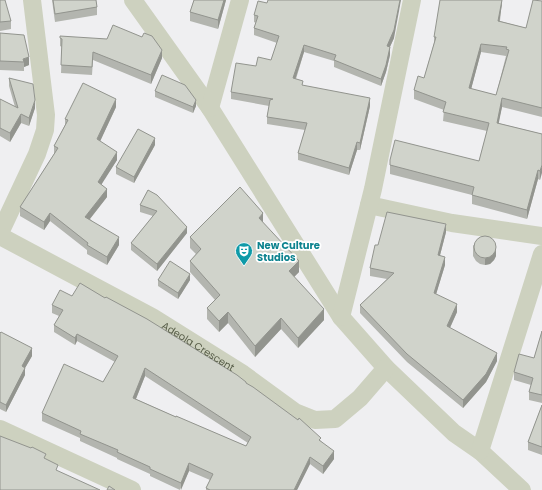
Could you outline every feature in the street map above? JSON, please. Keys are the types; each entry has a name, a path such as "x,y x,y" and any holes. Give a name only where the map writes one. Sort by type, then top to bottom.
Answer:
{"street":[{"path":"0,235 37,154 45,130 46,115 32,0"},
{"path":"133,0 210,108 341,317 385,370 454,433 480,451 522,490"},
{"path":"210,108 240,0"},
{"path":"341,317 369,205 412,0"},
{"path":"369,205 452,223 542,236"},
{"name":"Adeola Crescent","path":"0,235 152,317 243,374 295,412 315,420 335,419 360,398 385,370"},
{"path":"480,451 542,254"},
{"path":"0,429 132,490"}],"building":[{"path":"0,0 5,0 11,21 0,22"},
{"path":"53,0 96,0 97,7 55,14"},
{"path":"194,0 224,0 218,20 190,12"},
{"path":"268,0 400,0 394,30 387,46 390,47 381,79 334,60 336,55 304,45 293,78 303,81 302,85 370,98 360,143 357,142 349,168 298,153 307,123 267,117 270,100 273,99 231,92 236,63 256,66 258,57 271,60 279,36 254,28 258,16 254,15 258,1 267,3"},
{"path":"440,0 502,0 498,21 526,28 533,0 542,1 542,108 502,98 497,123 542,134 542,165 540,171 538,170 527,210 472,195 474,187 390,165 395,140 479,161 489,123 443,112 446,102 414,90 418,76 424,78 436,37 434,37","holes":["481,44 507,47 506,49 509,50 496,95 469,88"]},
{"path":"113,25 142,37 144,33 152,36 162,50 151,75 93,52 92,67 61,65 62,39 60,36 107,39"},
{"path":"0,33 24,35 29,57 23,59 24,62 0,61"},
{"path":"162,75 185,85 196,100 193,107 155,91"},
{"path":"9,78 33,84 35,100 29,118 21,114 10,133 0,128 0,99 18,108"},
{"path":"83,83 116,99 97,139 117,152 98,182 107,189 85,217 119,237 107,257 87,245 88,243 50,213 44,222 20,207 58,148 54,146 68,120 65,119"},
{"path":"138,129 155,138 134,177 116,167"},
{"name":"New Culture Studios","path":"240,187 263,213 259,218 299,261 289,271 324,309 298,338 281,318 255,346 228,312 219,321 207,308 220,295 190,261 201,249 190,237"},
{"path":"148,190 157,195 187,227 157,264 131,243 157,211 140,205"},
{"path":"387,212 446,224 438,255 445,257 434,293 457,304 447,326 497,353 486,374 463,400 407,354 360,305 394,273 370,268 375,245 378,245"},
{"path":"485,236 493,239 496,247 493,255 485,258 477,255 474,247 477,239"},
{"path":"170,261 190,274 178,293 158,280"},
{"path":"80,283 105,298 106,297 147,319 237,375 298,420 299,418 321,438 319,440 334,451 323,466 310,457 294,490 210,490 206,488 213,474 189,463 181,483 117,452 118,450 80,434 81,431 42,413 64,364 103,382 118,356 77,334 75,338 54,325 63,310 52,305 60,290 72,296","holes":["145,368 251,437 246,446 133,398"]},
{"path":"542,331 542,395 529,392 533,378 514,372 519,354 534,358"},
{"path":"1,332 32,348 22,366 25,368 6,405 0,402"},
{"path":"542,405 542,447 528,442"},
{"path":"0,436 31,448 32,447 46,454 44,458 58,465 56,470 100,490 0,490"},
{"path":"109,486 115,490 107,490"}],"place":[{"name":"New Culture Studios","path":"244,266"}]}
